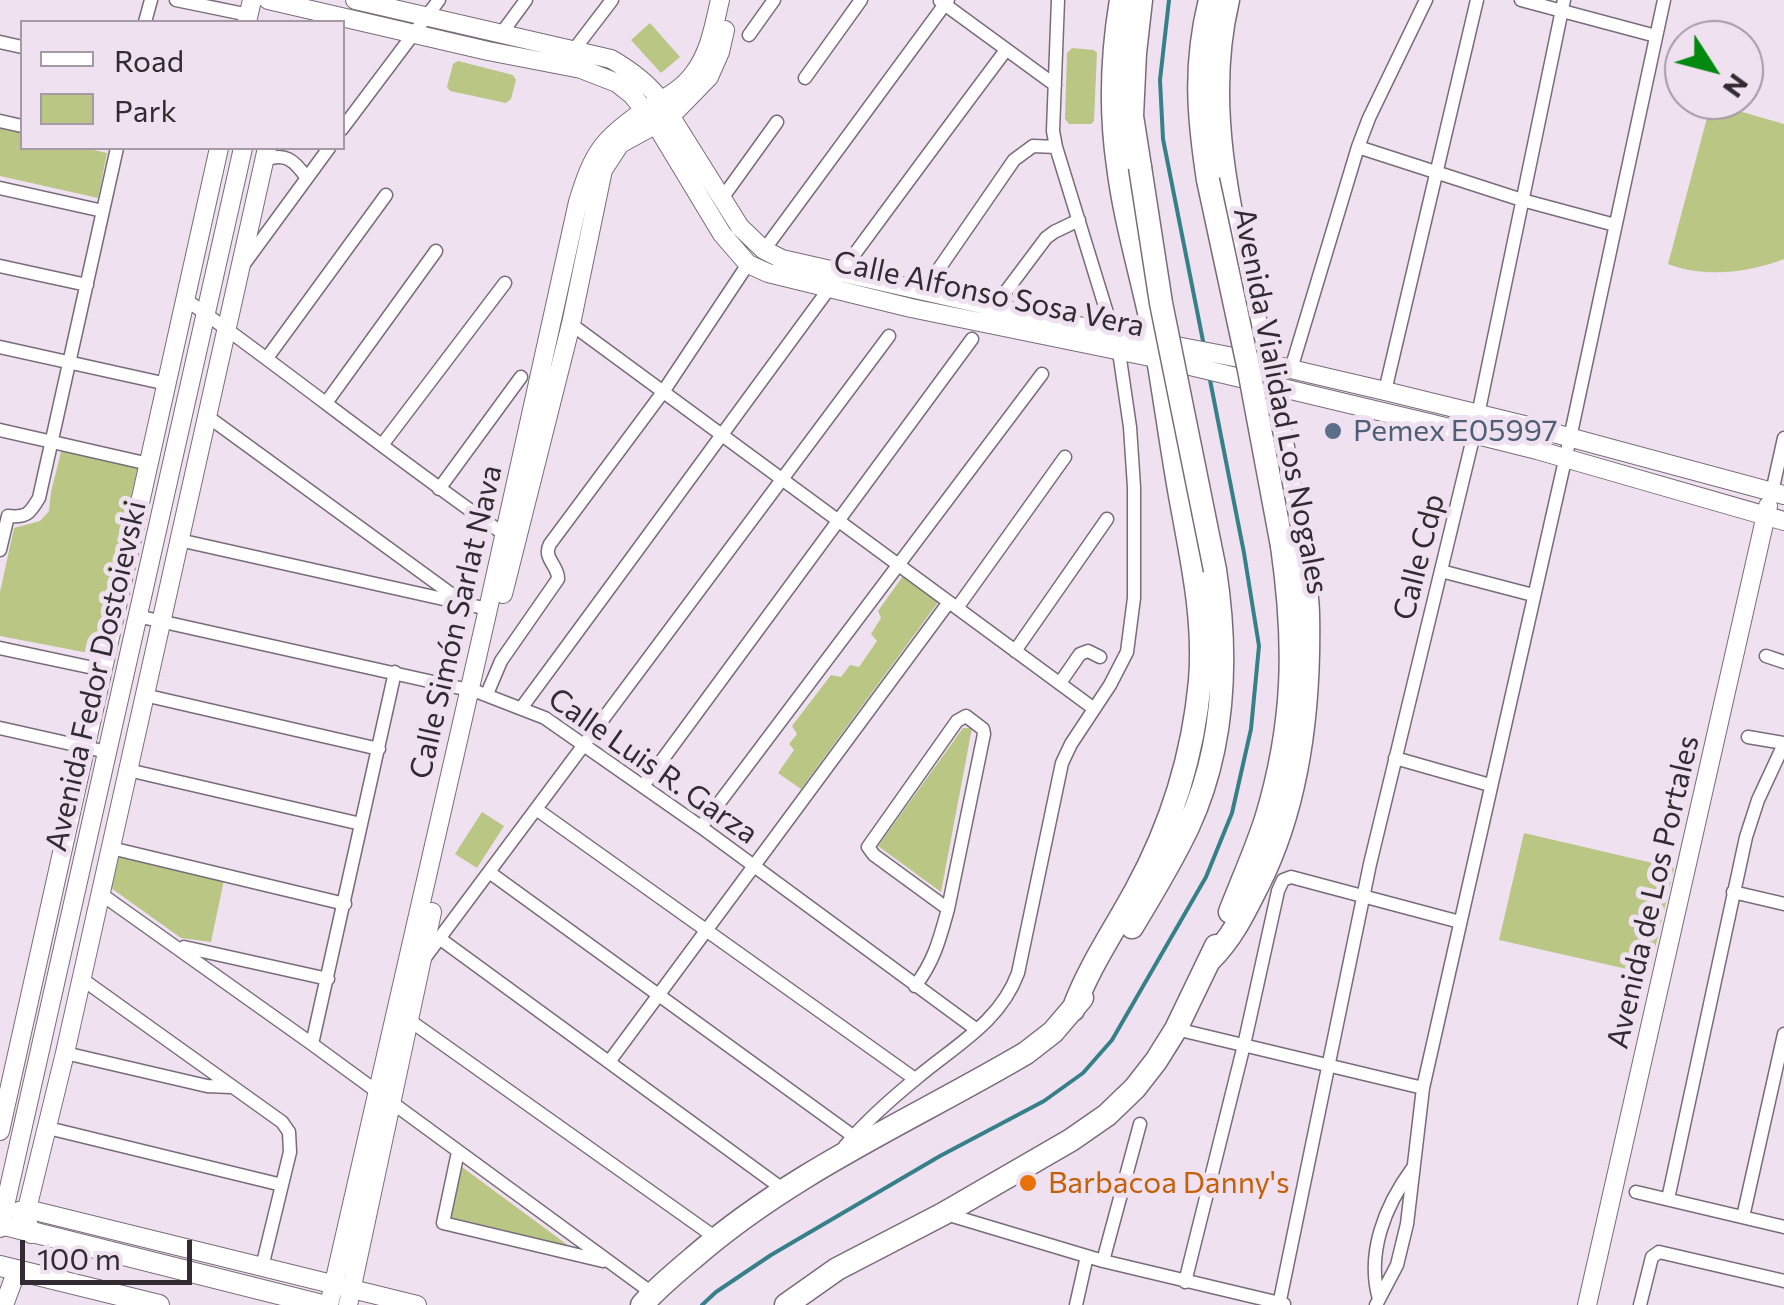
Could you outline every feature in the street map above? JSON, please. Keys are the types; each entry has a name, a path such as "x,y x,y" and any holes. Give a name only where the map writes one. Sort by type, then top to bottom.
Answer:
{"highway":[{"path":"1073,1010 1083,984 1164,836 1181,788 1195,723 1201,648 1198,599 1160,350 1118,168 1113,118 1116,29 1121,0"},
{"path":"647,1299 716,1238 784,1190 1026,1053 1053,1032 1103,972 1156,888 1190,824 1212,751 1222,690 1223,638 1215,570 1168,336 1132,116 1142,0"},
{"name":"Avenida Vialidad Los Nogales","path":"786,1305 837,1270 1071,1140 1107,1116 1135,1088 1176,1028 1210,960 1265,822 1288,718 1291,606 1250,370 1199,122 1198,68 1210,0"},
{"path":"1210,960 1238,925 1267,868 1283,824 1299,754 1307,691 1308,610 1297,528 1225,178 1218,116 1218,46 1228,0"}],"main road":[{"path":"273,0 337,20"},
{"path":"353,0 611,59 632,71 654,91 658,112 722,234 748,264"},
{"name":"Calle Simón Sarlat Nava","path":"325,1305 344,1293 478,692 570,324 603,170 620,144 696,72 710,44 720,0"},
{"name":"Calle Simón Sarlat Nava","path":"385,1099 409,1020 478,692 488,609 589,167 608,138 658,112 709,77 720,52 731,0"},
{"path":"345,21 581,69 617,83 658,112 723,197 740,227 764,250"},
{"name":"Avenida Fedor Dostoievski","path":"0,1131 219,150"},
{"name":"Avenida Fedor Dostoievski","path":"1,1222 243,150"},
{"path":"31,1233 28,1209 266,154"},
{"name":"Calle Alfonso Sosa Vera","path":"764,250 782,259 995,306 1116,343"},
{"name":"Calle Alfonso Sosa Vera","path":"748,264 828,289 1160,350 1362,397 1386,391 1778,493"},
{"name":"Calle Alfonso Sosa Vera","path":"1268,374 1291,370 1474,434 1775,519"},
{"name":"Avenida de Los Portales","path":"1587,1305 1775,519 1778,493"},
{"path":"1,1222 28,1209 262,1267 344,1293 416,1305"},
{"path":"1,1222 31,1233 325,1305"},
{"path":"4,1305 9,1268 159,1305"}],"street":[{"path":"176,0 250,12"},
{"path":"337,20 353,0"},
{"path":"345,125 440,0"},
{"path":"501,34 526,0"},
{"path":"573,50 612,0"},
{"path":"749,35 774,0"},
{"path":"805,78 861,0"},
{"path":"833,1160 853,1136 976,1030 1010,994 1018,973 1062,762 1126,652 1134,598 1130,427 1116,343 1053,131 1058,0"},
{"path":"1291,370 1358,147 1426,0"},
{"path":"1386,391 1477,0"},
{"path":"1520,0 1563,5 1656,36"},
{"path":"1377,1302 1402,1248 1423,1088 1664,0"},
{"path":"764,250 944,2 1055,85"},
{"name":"Calle Cdp","path":"1282,1304 1365,897 1474,434 1563,5"},
{"path":"522,707 1006,50"},
{"path":"723,197 777,122"},
{"path":"924,290 1014,160 1033,146 1056,147"},
{"path":"1358,147 1522,200 1615,225"},
{"path":"0,550 4,515 20,518 31,512 38,498 117,150"},
{"path":"240,270 326,150"},
{"path":"266,154 286,156 306,176"},
{"path":"0,188 102,211"},
{"path":"267,358 386,194"},
{"path":"995,306 1046,238 1079,220"},
{"path":"326,403 436,251"},
{"path":"478,692 558,580 548,548 663,392 748,264"},
{"path":"0,266 87,285"},
{"path":"382,445 504,283"},
{"path":"185,300 504,534"},
{"path":"570,324 1094,708"},
{"path":"420,963 890,336"},
{"path":"644,786 972,339"},
{"path":"0,347 167,384"},
{"path":"700,827 1042,374"},
{"path":"440,489 521,376"},
{"path":"207,416 464,604"},
{"path":"0,430 149,464"},
{"path":"1778,493 1784,438"},
{"path":"609,1062 1065,456"},
{"path":"1015,651 1107,519"},
{"path":"179,540 488,609"},
{"path":"1442,571 1533,595"},
{"name":"Calle Luis R. Garza","path":"138,616 478,692 545,718 976,1030"},
{"path":"0,648 104,670"},
{"path":"1060,684 1080,654 1088,652 1100,657"},
{"path":"1766,656 1784,662"},
{"path":"312,1044 395,672"},
{"path":"144,695 379,749"},
{"path":"916,986 935,954 948,909 984,732 966,716 958,721 868,847 948,909"},
{"path":"0,728 107,752"},
{"path":"1668,1199 1733,892 1758,800 1784,744 1748,738"},
{"path":"1396,758 1490,785"},
{"path":"128,770 361,824"},
{"path":"536,809 915,1079"},
{"path":"111,848 345,904"},
{"path":"489,872 853,1136"},
{"path":"1185,1282 1278,891 1284,880 1291,877 1460,922"},
{"path":"1733,892 1784,904"},
{"path":"101,894 608,1262 647,1299"},
{"path":"439,938 784,1190"},
{"path":"175,946 328,978"},
{"path":"82,979 282,1122 289,1132 290,1152 262,1267"},
{"path":"409,1020 716,1238"},
{"path":"1176,1028 1423,1088"},
{"path":"1743,1218 1784,1034"},
{"path":"65,1052 207,1086 233,1087"},
{"path":"1103,1261 1140,1124"},
{"path":"48,1128 282,1185"},
{"path":"458,1152 443,1223 608,1262"},
{"path":"1377,1302 1375,1256 1384,1220 1413,1167"},
{"path":"1636,1192 1784,1227"},
{"path":"943,1214 1103,1261 1282,1304"},
{"path":"1640,1305 1652,1257 1659,1252 1784,1281"},
{"path":"1076,1305 1087,1256"}],"green space":[{"path":"650,23 680,57 661,73 631,40"},
{"path":"1072,48 1097,53 1091,124 1069,124 1065,119 1067,53"},
{"path":"458,61 513,75 516,80 511,99 506,103 450,91 447,87 453,64"},
{"path":"1764,118 1784,124 1784,259 1726,272 1696,271 1668,264 1706,120"},
{"path":"0,128 20,133 20,150 107,153 98,198 0,176"},
{"path":"62,448 138,467 94,654 0,636 0,592 14,528 40,521 49,511"},
{"path":"903,576 939,601 801,789 778,773 794,750 789,744 797,734 792,726 831,675 841,677 850,665 859,667 877,641 871,634 881,618 878,611"},
{"path":"963,728 972,728 941,892 878,846"},
{"path":"482,812 504,826 477,868 455,854"},
{"path":"1524,833 1674,868 1649,974 1499,940"},
{"path":"114,854 224,880 211,942 181,938 111,888 108,883"},
{"path":"462,1167 569,1246 450,1217"}],"waterway":[{"path":"1169,0 1160,80 1163,139 1204,346"},
{"path":"702,1305 771,1255 940,1156 1044,1101 1083,1073 1112,1040 1206,877 1232,813 1251,729 1259,646 1210,380"}],"place":[{"name":"Pemex E05997","path":"1333,431"},
{"name":"Barbacoa Danny's","path":"1028,1183"}]}
